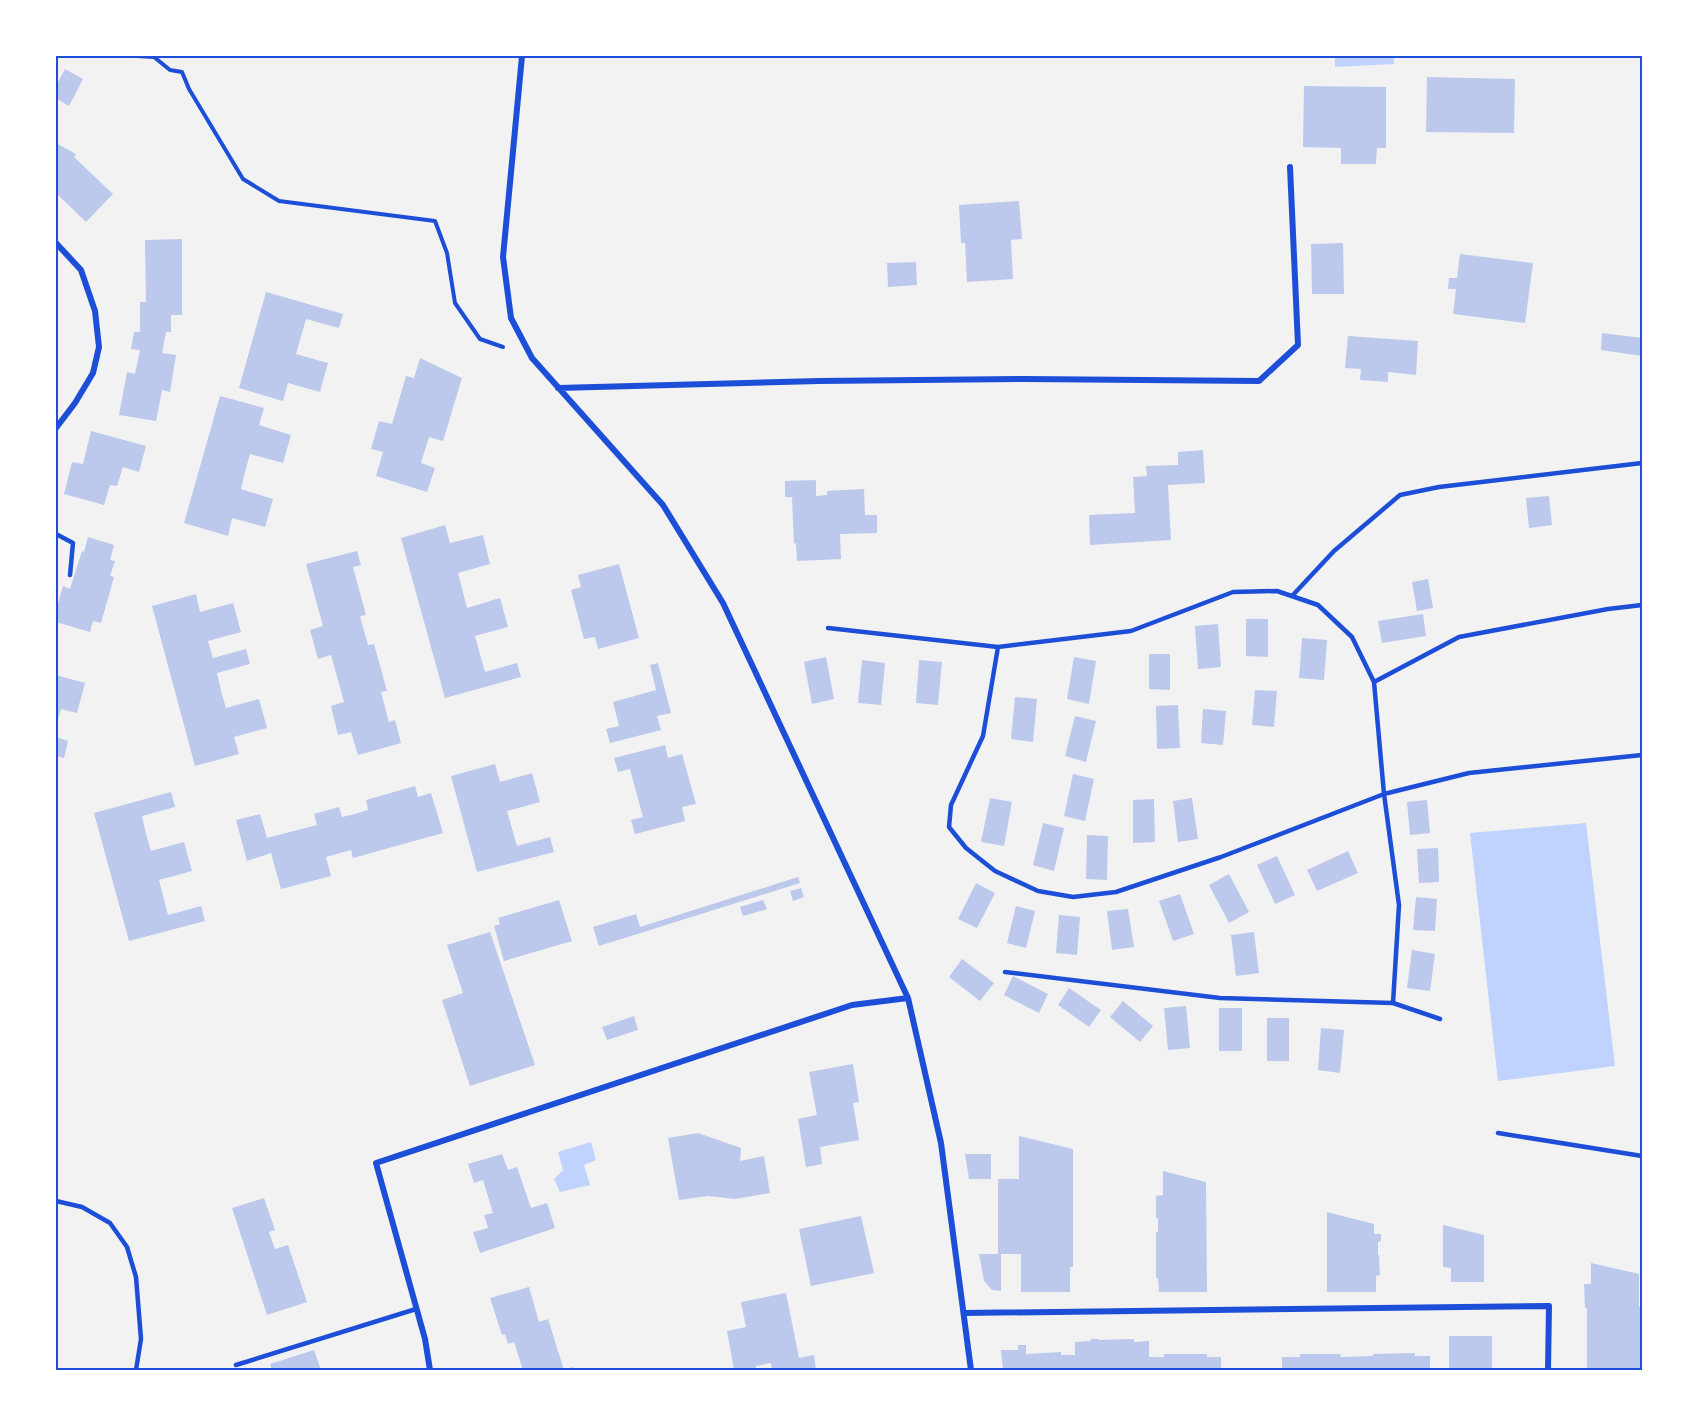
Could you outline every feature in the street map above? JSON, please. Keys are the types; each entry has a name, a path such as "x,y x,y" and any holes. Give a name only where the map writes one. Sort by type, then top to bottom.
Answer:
{"street":[{"path":"522,56 503,257 511,318 532,358 663,505 723,603 908,998 942,1143 971,1371"},
{"path":"558,388 819,381 1026,379 1259,381 1298,345 1290,167"},
{"path":"56,243 81,270 95,311 99,347 93,373 75,403 56,428"},
{"path":"430,1371 425,1339 376,1163 852,1005 908,998"},
{"path":"964,1313 1549,1306 1548,1371"}],"lane":[{"path":"1292,596 1334,551 1400,495 1439,487 1642,463"},
{"path":"56,534 73,543 70,575"},
{"path":"828,628 998,647 1131,631 1233,592 1277,591 1318,605 1352,637 1374,682 1384,794 1399,905 1393,1003"},
{"path":"1374,682 1459,637 1608,609 1642,605"},
{"path":"998,647 983,736 951,805 950,827 966,848 995,871 1038,891 1073,897 1116,892 1221,857 1384,794 1469,773 1642,755"},
{"path":"1005,972 1220,998 1393,1003 1440,1019"},
{"path":"1498,1133 1642,1156"},
{"path":"56,1201 82,1207 110,1223 127,1247 136,1276 141,1339 136,1371"},
{"path":"236,1365 416,1309"}],"path":[{"path":"136,56 154,57 170,70 182,72 189,89 243,179 279,201 435,220 447,253 455,303 480,339 532,358"}],"water":[{"path":"1335,56 1394,56 1394,64 1335,67"},
{"path":"1586,823 1615,1066 1498,1081 1470,833"},
{"path":"591,1142 596,1160 584,1165 590,1185 560,1192 554,1179 563,1170 558,1152"}],"building":[{"path":"65,69 83,79 69,106 56,98 56,86"},
{"path":"1427,77 1515,79 1514,133 1426,132"},
{"path":"1304,86 1386,87 1386,148 1377,148 1376,164 1341,164 1341,148 1303,147"},
{"path":"56,143 76,154 74,157 113,194 86,222 56,193"},
{"path":"1019,201 1022,239 1011,240 1013,279 967,282 965,243 961,243 959,205"},
{"path":"182,239 182,315 171,315 171,332 166,332 162,353 176,355 170,392 162,390 156,421 119,415 127,372 135,374 140,350 131,349 134,332 140,332 140,302 146,302 145,240"},
{"path":"1343,243 1344,294 1312,294 1311,244"},
{"path":"1460,254 1533,263 1525,323 1453,314 1456,289 1448,289 1449,278 1457,278"},
{"path":"916,262 917,285 888,287 887,263"},
{"path":"266,292 343,314 339,328 306,319 296,354 328,363 320,392 288,383 283,401 239,388"},
{"path":"1602,333 1642,338 1642,356 1601,350"},
{"path":"1348,336 1418,341 1416,375 1388,372 1388,382 1360,380 1361,369 1345,368"},
{"path":"420,358 462,378 443,441 429,437 421,463 435,468 427,492 376,476 383,452 371,449 379,421 392,424 406,376 414,378"},
{"path":"220,396 264,408 259,425 291,435 283,463 250,454 241,489 273,499 265,527 232,518 228,536 184,523"},
{"path":"91,431 146,446 139,472 123,467 117,486 110,485 104,505 64,494 72,462 83,464"},
{"path":"1203,450 1205,483 1168,485 1171,540 1090,545 1089,515 1135,513 1133,477 1147,476 1146,466 1178,465 1178,452"},
{"path":"816,480 816,496 827,495 827,491 864,489 865,515 877,515 877,533 840,534 841,559 797,561 792,497 785,497 785,481"},
{"path":"1549,496 1552,525 1529,528 1526,498"},
{"path":"445,525 450,543 483,535 490,564 458,573 467,608 500,598 508,627 475,636 485,672 517,663 521,677 445,698 401,538"},
{"path":"88,537 114,545 110,560 115,561 110,576 114,577 101,623 93,621 90,632 56,622 56,611 63,586 70,589"},
{"path":"357,551 361,565 353,567 366,615 360,616 368,645 374,644 387,691 381,692 389,722 395,720 401,743 358,755 351,732 338,735 331,706 344,702 331,655 318,659 310,630 323,626 306,564"},
{"path":"619,564 639,638 598,649 595,637 584,639 571,590 581,587 578,575"},
{"path":"1428,579 1433,608 1417,611 1412,582"},
{"path":"196,594 200,612 233,603 241,632 208,641 213,658 246,649 250,664 217,673 221,691 226,708 259,699 267,728 234,737 239,754 195,766 152,606"},
{"path":"1423,614 1426,636 1382,643 1378,621"},
{"path":"1246,619 1268,619 1268,657 1246,656"},
{"path":"1218,624 1221,667 1198,669 1195,626"},
{"path":"1302,638 1327,640 1324,680 1299,678"},
{"path":"1149,654 1170,654 1170,690 1149,689"},
{"path":"826,657 834,699 812,704 804,662"},
{"path":"1074,657 1096,661 1089,704 1067,699"},
{"path":"862,660 885,663 881,705 858,703"},
{"path":"919,660 942,662 938,705 916,703"},
{"path":"658,663 671,713 657,716 661,730 610,743 606,729 619,726 613,702 656,690 650,665"},
{"path":"56,675 85,683 77,713 61,709 56,725"},
{"path":"1255,690 1277,691 1274,727 1252,725"},
{"path":"1015,697 1037,699 1033,742 1011,739"},
{"path":"1178,705 1180,748 1157,749 1156,706"},
{"path":"1203,709 1226,711 1223,745 1201,743"},
{"path":"1075,716 1096,721 1086,762 1065,756"},
{"path":"56,737 68,741 64,758 56,756"},
{"path":"665,745 668,758 682,754 696,804 682,807 685,821 635,834 631,820 643,817 630,769 618,772 614,758"},
{"path":"495,764 500,782 532,773 540,802 507,811 517,846 550,837 554,852 477,872 451,776"},
{"path":"1073,774 1094,779 1085,821 1064,816"},
{"path":"415,786 418,797 431,793 443,833 353,858 351,850 326,857 331,876 281,889 271,853 247,861 236,820 260,814 267,838 317,825 314,814 339,807 342,817 368,810 366,800"},
{"path":"171,792 175,807 142,816 146,834 151,851 184,842 192,871 159,880 168,915 201,906 205,921 129,941 94,813"},
{"path":"990,798 1012,802 1004,846 981,842"},
{"path":"1192,798 1198,839 1178,842 1173,801"},
{"path":"1154,799 1155,842 1133,843 1133,800"},
{"path":"1427,800 1430,833 1410,835 1407,802"},
{"path":"1043,823 1064,828 1054,871 1033,865"},
{"path":"1087,835 1108,836 1107,880 1086,879"},
{"path":"1438,848 1439,882 1419,883 1417,849"},
{"path":"1348,851 1358,873 1317,891 1307,870"},
{"path":"1277,856 1295,895 1275,904 1257,865"},
{"path":"1229,874 1249,912 1229,923 1209,885"},
{"path":"798,877 800,883 599,946 593,927 636,914 640,927"},
{"path":"976,883 995,893 977,928 958,919"},
{"path":"801,888 804,897 793,901 790,891"},
{"path":"1180,894 1194,934 1173,941 1159,901"},
{"path":"1416,897 1437,899 1435,931 1413,930"},
{"path":"559,900 572,941 504,961 494,926 500,924 498,918"},
{"path":"763,900 767,909 743,916 740,907"},
{"path":"1016,906 1035,911 1026,948 1007,943"},
{"path":"1128,909 1134,947 1112,950 1107,911"},
{"path":"1059,915 1080,917 1077,955 1056,953"},
{"path":"490,932 535,1065 470,1086 442,1000 463,993 447,945"},
{"path":"1254,932 1259,973 1236,976 1231,935"},
{"path":"1412,950 1435,954 1430,991 1407,988"},
{"path":"962,959 994,983 980,1001 949,977"},
{"path":"1013,976 1048,994 1039,1013 1004,995"},
{"path":"1069,988 1101,1010 1089,1027 1058,1005"},
{"path":"1123,1001 1153,1026 1140,1042 1110,1017"},
{"path":"1186,1006 1190,1048 1168,1050 1164,1008"},
{"path":"1219,1008 1242,1008 1242,1051 1219,1051"},
{"path":"634,1016 638,1030 607,1040 602,1027"},
{"path":"1267,1018 1289,1018 1289,1061 1267,1061"},
{"path":"1321,1028 1344,1030 1340,1073 1318,1070"},
{"path":"853,1064 859,1102 853,1103 859,1140 820,1147 822,1164 806,1167 798,1119 817,1115 809,1072"},
{"path":"698,1133 741,1148 740,1161 764,1156 770,1193 735,1199 708,1196 679,1200 668,1138"},
{"path":"1019,1136 1073,1149 1073,1267 1070,1267 1070,1292 1021,1292 1021,1254 1001,1254 1001,1291 992,1290 984,1281 979,1254 998,1254 998,1179 1019,1179"},
{"path":"502,1154 508,1170 517,1167 531,1208 547,1203 555,1228 480,1253 473,1232 488,1228 484,1215 493,1213 483,1180 474,1183 468,1164"},
{"path":"965,1154 991,1154 991,1179 969,1179"},
{"path":"1163,1171 1206,1182 1207,1292 1159,1292 1158,1278 1156,1278 1158,1218 1156,1218 1156,1196 1163,1195"},
{"path":"264,1198 275,1230 269,1232 275,1249 288,1245 307,1302 267,1315 232,1208"},
{"path":"1327,1212 1374,1224 1374,1234 1381,1234 1381,1241 1378,1242 1380,1275 1376,1276 1376,1292 1327,1292"},
{"path":"861,1216 874,1273 811,1286 799,1229"},
{"path":"1443,1225 1484,1235 1484,1282 1451,1282 1451,1268 1443,1267"},
{"path":"1591,1263 1639,1274 1639,1307 1642,1307 1642,1370 1587,1370 1587,1309 1585,1308 1584,1284 1591,1284"},
{"path":"529,1287 539,1322 548,1319 564,1370 523,1370 514,1342 508,1344 505,1334 502,1335 490,1298"},
{"path":"786,1293 799,1358 814,1355 816,1370 772,1370 771,1363 756,1366 756,1370 734,1370 727,1331 746,1327 741,1302"},
{"path":"1449,1336 1492,1336 1492,1370 1449,1370"},
{"path":"1091,1339 1149,1341 1149,1357 1164,1357 1164,1354 1207,1354 1207,1357 1221,1357 1221,1370 1003,1370 1001,1350 1018,1350 1018,1345 1026,1345 1026,1354 1061,1352 1061,1355 1075,1355 1075,1342"},
{"path":"314,1350 321,1370 272,1370 270,1364"},
{"path":"1415,1353 1415,1356 1430,1356 1430,1370 1282,1370 1282,1357 1300,1357 1300,1354 1340,1354 1341,1357"}]}
